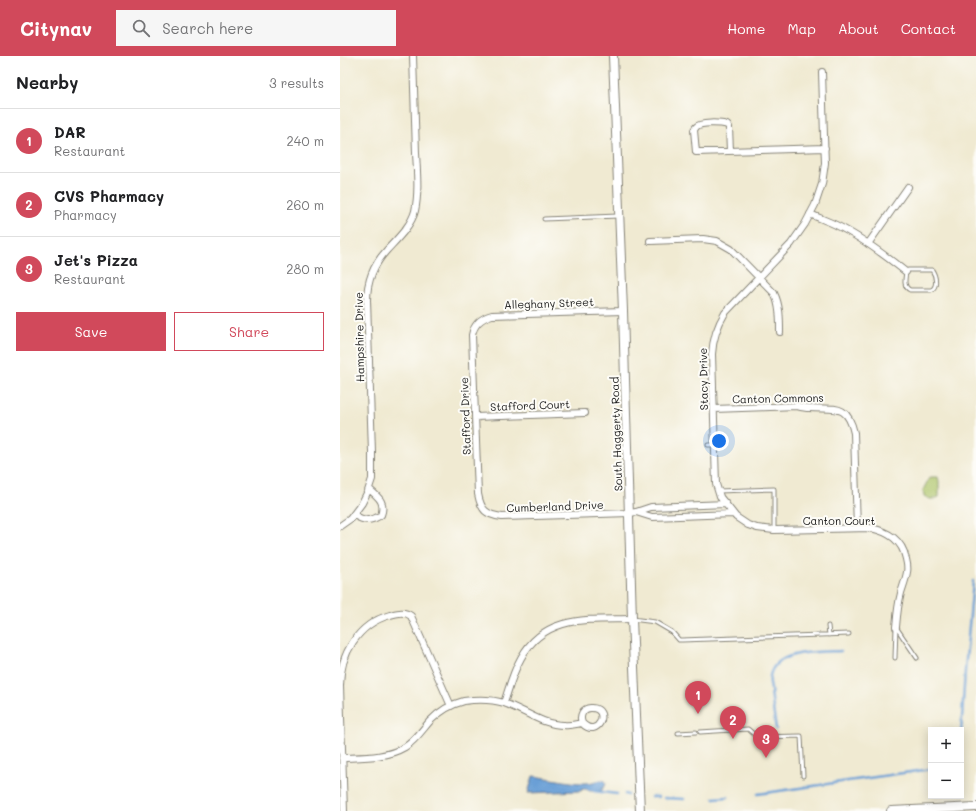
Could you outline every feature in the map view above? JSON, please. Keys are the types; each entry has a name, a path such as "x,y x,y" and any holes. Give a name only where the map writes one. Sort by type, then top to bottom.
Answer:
{"main road":[{"name":"South Haggerty Road","path":"613,56 633,512 632,619 640,811"},
{"path":"891,811 972,807"}],"street":[{"name":"Hampshire Drive","path":"340,526 354,515 369,489 372,479 367,292 369,280 382,256 402,234 409,223 414,212 417,194 413,56"},
{"name":"Stacy Drive","path":"726,504 720,497 718,491 711,445 714,410 713,340 725,313 791,244 802,230 819,195 825,163 822,72"},
{"path":"730,151 728,125 701,124 694,130 696,152 730,151 825,148"},
{"path":"868,244 908,187"},
{"path":"810,214 837,226 868,244 906,272"},
{"path":"650,242 703,239 717,242 731,249 774,293 778,300 780,332"},
{"name":"Alleghany Street","path":"478,322 487,316 492,315 623,311"},
{"name":"Stafford Drive","path":"478,322 472,335 478,494 480,503 484,510"},
{"name":"Canton Commons","path":"714,410 797,406 809,408 836,408 842,411 851,421 854,433 857,528"},
{"name":"Stafford Court","path":"475,417 585,413"},
{"path":"354,515 361,519 367,520 380,515 383,506 382,502 379,497 369,489"},
{"path":"633,512 652,507 726,504"},
{"name":"Canton Court","path":"726,504 733,514 740,520 757,528 774,530 871,528 880,530 895,538 905,554 908,570 901,591 897,611 896,627"},
{"name":"Cumberland Drive","path":"484,510 489,515 502,517 633,512"},
{"path":"633,512 652,516 733,514"},
{"path":"344,811 340,678 346,654 354,639 361,632 384,617 400,613 411,616 451,706"},
{"path":"504,703 521,657 531,643 543,632 559,624 580,620 632,619"},
{"path":"342,758 382,756 399,750 418,736 437,715 451,706 464,701 474,700 504,703 539,719 556,724 564,725 582,723"}],"lane":[{"path":"544,219 619,216"},
{"path":"908,270 932,270 935,275 934,289 908,289 905,285 906,272 908,270"},
{"path":"718,491 774,489 774,530"},
{"path":"670,506 670,516"},
{"path":"632,619 655,622 672,632 679,640 849,634"},
{"path":"828,626 829,635"},
{"path":"896,627 916,658"},
{"name":"Canton Court","path":"895,658 896,627"},
{"path":"700,732 748,730 757,737 801,736 803,776"},
{"path":"678,733 696,732"}],"green space":[{"path":"931,477 938,477 939,481 939,497 933,499 924,496 923,490"}],"water":[{"path":"533,776 579,783 588,783 600,780 604,780 606,782 601,791 590,791 583,789 581,791 528,793"}],"waterway":[{"path":"961,727 973,581"},
{"path":"776,729 770,681 770,676 774,667 780,661 789,656 811,652 841,651"},
{"path":"758,794 928,769"},
{"path":"594,791 617,794"},
{"path":"651,797 658,797"},
{"path":"714,798 728,797"},
{"path":"664,798 684,799"}],"place":[{"name":"DAR","path":"698,714"},
{"name":"CVS Pharmacy","path":"733,739"},
{"name":"Jet's Pizza","path":"766,758"}]}
